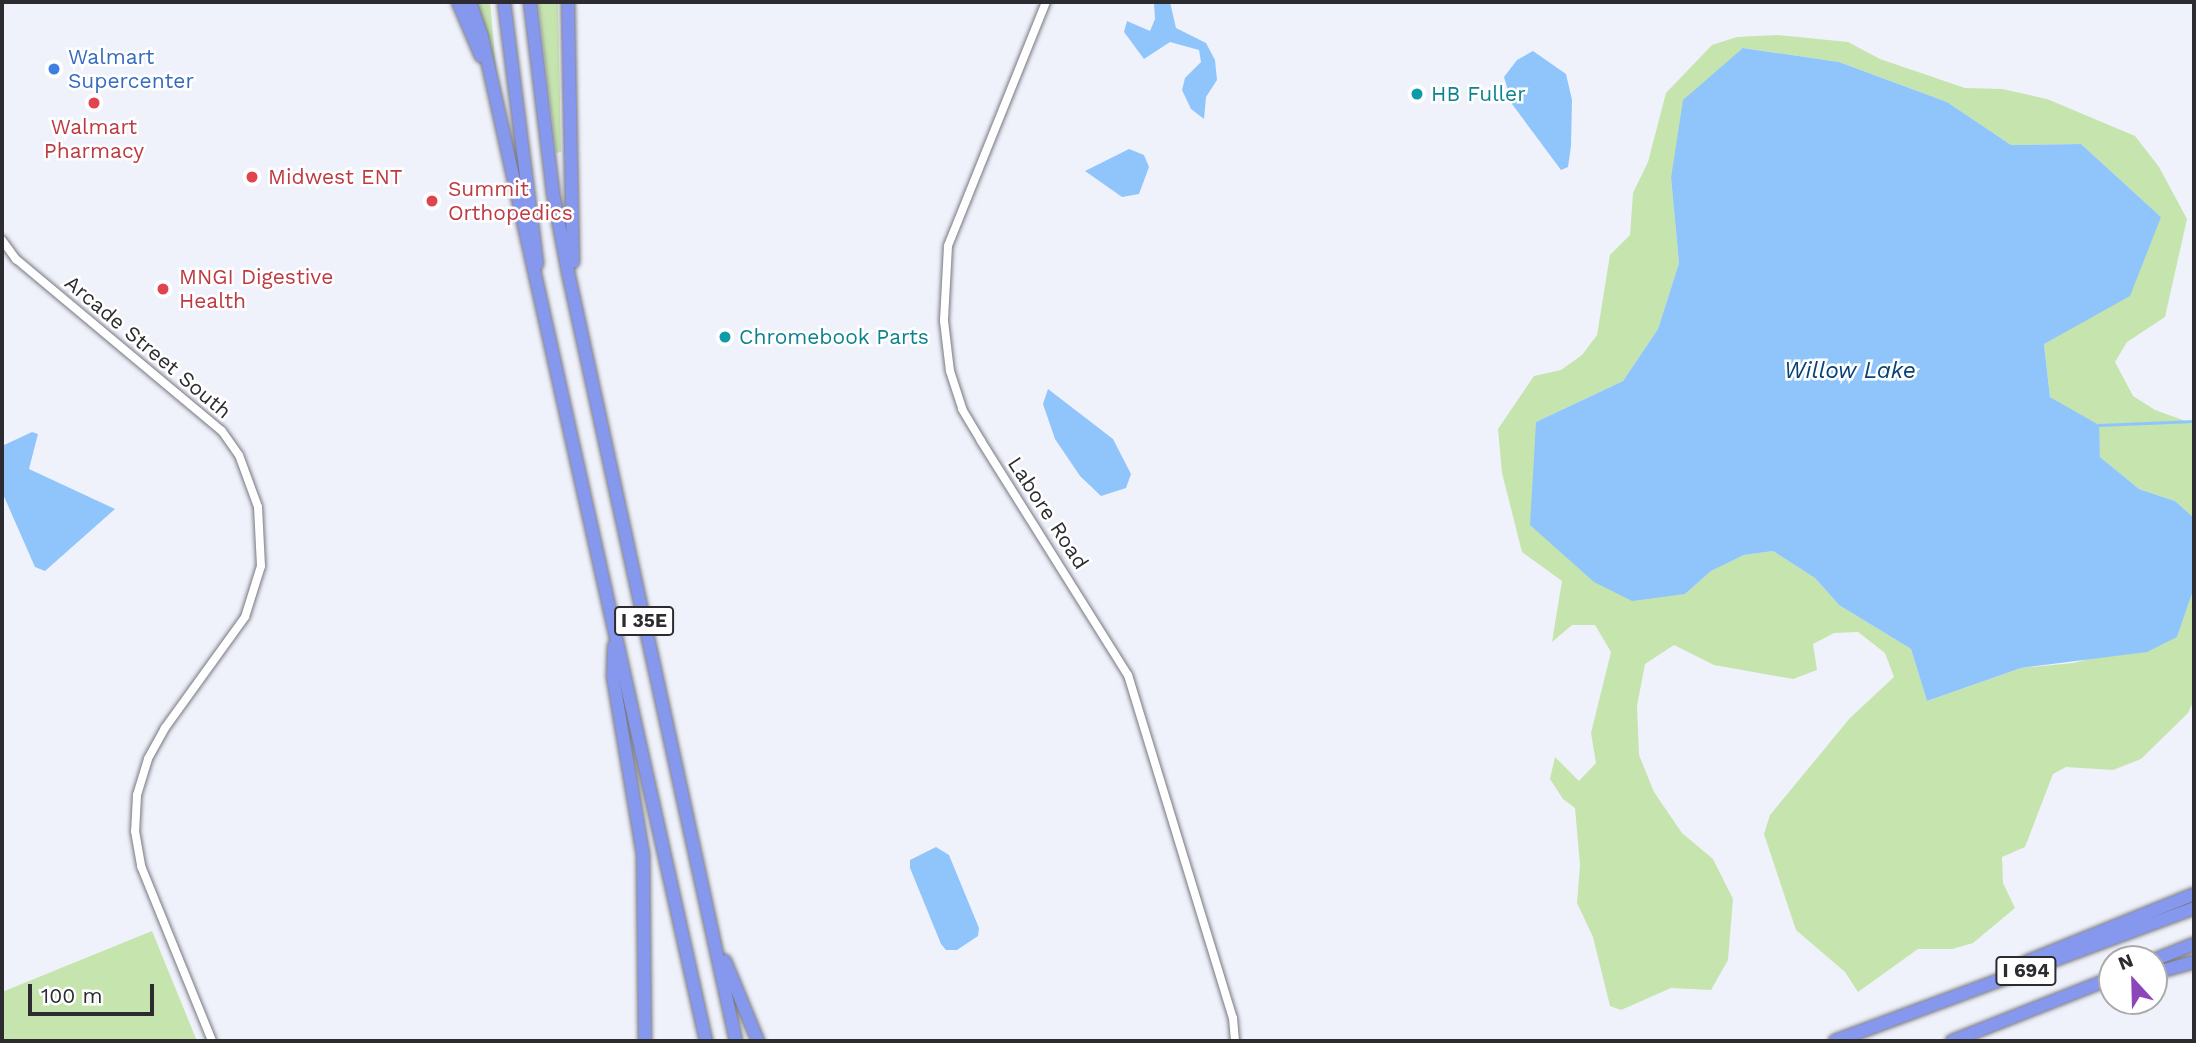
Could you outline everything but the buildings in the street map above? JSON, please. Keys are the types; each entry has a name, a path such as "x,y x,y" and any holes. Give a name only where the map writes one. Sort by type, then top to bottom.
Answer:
{"highway":[{"path":"458,2 491,77"},
{"path":"470,2 491,77 551,354"},
{"name":"I 35E","path":"504,2 551,354 706,1041"},
{"name":"I 35E","path":"530,2 553,193 576,311 736,1041"},
{"path":"568,2 567,138 576,311"},
{"path":"614,629 613,677 643,853 645,1041"},
{"path":"1857,1033 2194,894"},
{"name":"I 694","path":"1835,1041 2194,908"},
{"path":"712,931 758,1041"},
{"path":"2168,954 2194,944"},
{"path":"2168,970 2194,962"},
{"name":"I 694","path":"1952,1041 2098,983"},
{"path":"2078,991 2098,987"},
{"path":"697,1041 699,1009"}],"street":[{"name":"Labore Road","path":"1045,2 948,246 943,298 950,370 962,408 981,441 1128,675 1229,1005 1235,1041"},
{"name":"Arcade Street South","path":"2,240 16,259 222,431 239,455 258,507 261,566 245,617 165,728 148,759 137,795 135,831 141,866 212,1041"}],"green space":[{"path":"473,2 490,2 497,78"},
{"path":"538,2 558,2 561,152 556,153"},
{"path":"1777,35 1848,42 1880,59 1965,88 2002,89 2047,99 2135,136 2159,167 2187,219 2165,317 2127,342 2115,362 2133,396 2155,410 2194,424 2194,518 2175,501 2139,489 2100,457 2098,425 2050,397 2044,344 2061,332 2161,217 2081,144 2011,145 1947,102 1839,62 1744,48 1671,178 1679,263 1658,329 1623,381 1536,422 1685,594 1711,571 1744,555 1773,551 1815,578 1839,605 1911,649 1927,701 2021,668 2073,663 2177,637 2194,588 2194,700 2188,713 2141,759 2113,770 2066,767 2053,774 2025,847 2002,857 2003,883 2015,908 1973,943 1952,949 1918,949 1858,992 1845,972 1796,930 1764,834 1770,815 1850,718 1894,677 1885,653 1858,632 1834,633 1813,644 1817,670 1793,679 1714,665 1674,645 1645,664 1637,706 1639,755 1654,792 1682,833 1713,859 1733,899 1728,960 1711,990 1671,988 1621,1010 1610,1006 1593,937 1577,903 1580,865 1575,808 1563,799 1550,779 1555,757 1579,781 1596,763 1591,733 1611,652 1595,625 1572,625 1552,642 1562,581 1522,552 1502,473 1498,429 1534,376 1561,370 1582,355 1597,335 1610,255 1630,235 1633,193 1648,162 1666,93 1712,45 1737,37"},
{"path":"152,931 197,1041 2,1041 2,992"}],"water":[{"path":"1170,2 1176,28 1206,43 1215,60 1217,80 1206,97 1204,119 1191,109 1182,90 1185,78 1201,62 1199,50 1170,42 1144,59 1124,32 1127,21 1150,31 1155,19 1154,3"},
{"name":"Willow Lake","path":"1743,48 1839,62 1947,102 2011,145 2081,144 2161,217 2130,296 2044,344 2050,397 2099,425 2100,457 2139,489 2175,501 2194,518 2194,588 2177,637 2147,652 2021,668 1927,701 1911,649 1839,605 1815,578 1773,551 1744,555 1711,571 1685,594 1632,601 1594,582 1530,525 1536,422 1623,381 1658,329 1679,263 1671,178 1683,100"},
{"path":"1533,51 1566,74 1572,100 1571,146 1568,167 1561,170 1512,104 1504,77 1517,60"},
{"path":"1129,149 1144,155 1149,167 1139,194 1122,197 1085,171"},
{"path":"1048,389 1113,439 1131,474 1126,488 1101,496 1080,476 1055,439 1043,404"},
{"path":"32,432 38,434 29,469 115,509 45,571 35,567 2,492 2,446"},
{"path":"936,847 949,855 979,928 978,936 957,950 946,950 941,944 910,868 910,860"}],"waterway":[{"path":"2099,425 2194,421"}],"place":[{"name":"Walmart Supercenter","path":"54,69"},
{"name":"HB Fuller","path":"1417,94"},
{"name":"Walmart Pharmacy","path":"94,103"},
{"name":"Midwest ENT","path":"252,177"},
{"name":"Summit Orthopedics","path":"432,201"},
{"name":"MNGI Digestive Health","path":"163,289"},
{"name":"Chromebook Parts","path":"725,337"}]}
